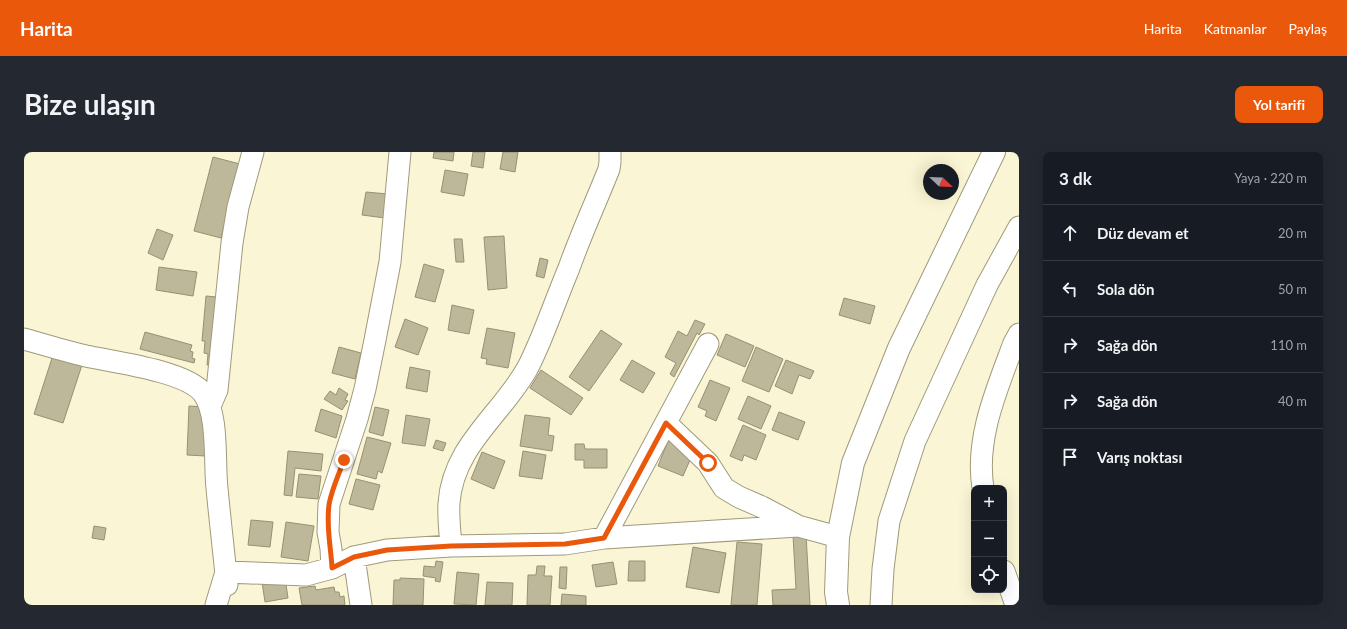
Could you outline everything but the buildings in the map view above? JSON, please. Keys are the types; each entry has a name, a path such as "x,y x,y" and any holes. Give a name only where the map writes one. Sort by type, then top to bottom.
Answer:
{"main road":[{"path":"838,605 836,592 838,537 853,463 899,348 994,152"}],"street":[{"path":"210,406 217,390 232,243 238,207 253,152"},
{"path":"332,568 328,532 329,504 357,419 375,340 390,262 400,152"},
{"path":"451,546 448,517 449,502 452,485 460,460 471,442 505,402 528,368 556,303 583,229 609,169 610,152"},
{"path":"881,605 883,569 889,521 915,441 987,285 1019,227"},
{"path":"983,485 982,450 991,405 1014,343 1019,334"},
{"path":"24,339 84,355 162,372 193,384 203,393 210,406 214,430 217,487 229,605"},
{"path":"604,538 708,344"},
{"path":"666,423 708,463 724,488 798,526 838,537"},
{"path":"226,572 306,575 332,568 354,557 387,550 451,546 565,544 604,538 798,526"},
{"path":"354,557 361,605"},
{"path":"216,605 226,572"},
{"path":"1007,580 1016,605"}],"route":[{"path":"344,460 329,504 328,532 332,568 354,557 387,550 451,546 565,544 604,538 666,423 708,463"}]}
